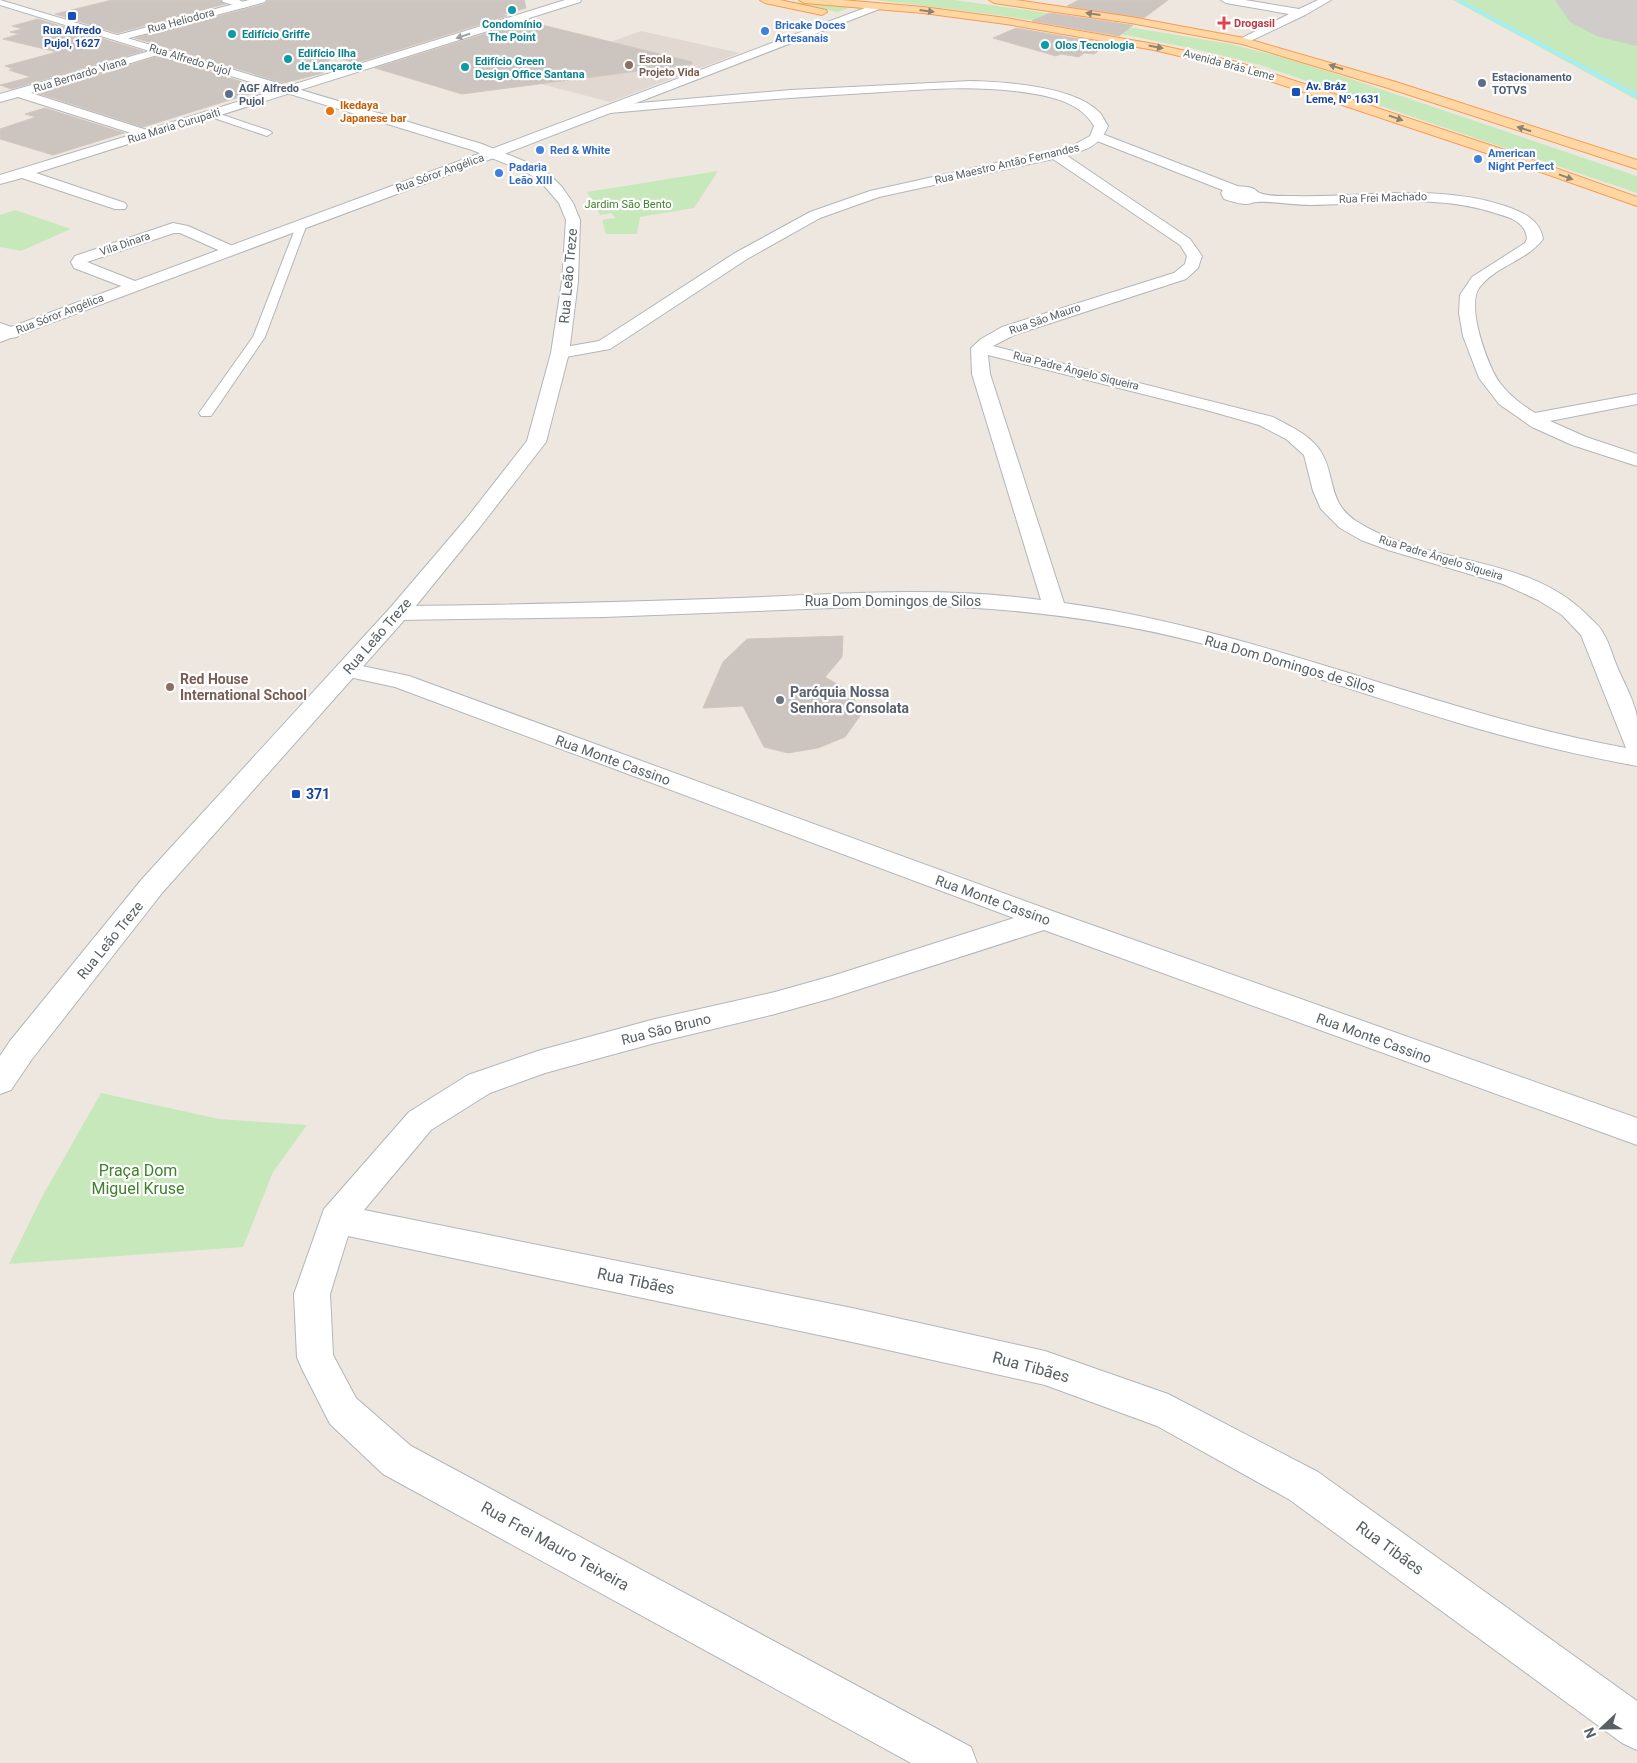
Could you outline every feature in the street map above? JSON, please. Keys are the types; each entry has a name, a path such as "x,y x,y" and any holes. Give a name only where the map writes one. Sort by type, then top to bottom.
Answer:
{"main road":[{"path":"765,0 827,13 833,15 838,21"},
{"name":"Avenida Brás Leme","path":"804,0 965,16 1060,30 1154,47 1237,66 1440,133 1637,202"},
{"name":"Avenida Brás Leme","path":"994,0 1131,20 1244,41 1383,82 1637,166"}],"street":[{"name":"Rua Heliodora","path":"227,0 244,4"},
{"name":"Rua Heliodora","path":"118,38 261,0"},
{"name":"Rua Maria Curupaiti","path":"0,180 576,0"},
{"path":"1226,0 1301,13"},
{"path":"1244,41 1326,0"},
{"name":"Rua Alfredo Pujol","path":"0,2 494,153"},
{"name":"Rua Sóror Angélica","path":"4,333 494,153 878,6"},
{"name":"Rua Bernardo Viana","path":"1,97 160,51"},
{"name":"Rua Maestro Antão Fernandes","path":"560,353 604,345 769,239 822,212 882,192 1056,154 1087,145 1097,136 1101,126 1099,119 1089,110 1076,103 1044,93 990,85 948,84 789,94 610,109"},
{"path":"19,93 148,134"},
{"name":"Rua Frei Machado","path":"1097,136 1235,190 1228,193 1229,196 1246,200 1255,197 1296,200 1418,195 1444,196 1475,201 1498,208 1529,223 1535,232 1535,239 1530,246 1473,285 1467,300 1466,310 1470,334 1488,379 1508,402 1533,419 1574,440 1637,460"},
{"name":"Rua Leão Treze","path":"0,1081 21,1050 152,886 398,613 504,485 536,442 560,353 570,281 572,220 566,202 544,178 532,169 494,153"},
{"name":"Rua São Mauro","path":"980,348 1008,331 1180,276 1195,261 1194,252 1185,242 1056,154"},
{"path":"22,173 120,206"},
{"name":"Vila Dinara","path":"134,286 80,265 78,262 90,256 173,228 183,230 230,250"},
{"path":"980,348 978,356 981,374 1054,606"},
{"name":"Rua Padre Ângelo Siqueira","path":"980,348 1213,406 1266,421 1293,434 1312,452 1323,491 1332,508 1347,524 1368,536 1394,546 1511,579 1546,595 1570,610 1592,633 1637,746"},
{"path":"1533,419 1637,399"},
{"name":"Rua Dom Domingos de Silos","path":"398,613 604,610 918,598 947,598 1054,606 1155,625 1246,649 1531,737 1637,758"},
{"name":"Rua Monte Cassino","path":"348,670 400,681 1045,919 1637,1132"},
{"name":"Rua São Bruno","path":"336,1219 420,1121 479,1084 541,1062 655,1030 775,1003 832,987 1045,919"},
{"name":"Rua Tibães","path":"336,1219 852,1325 1045,1368 1168,1412 1304,1486 1637,1728"},
{"name":"Rua Frei Mauro Teixeira","path":"336,1219 312,1294 315,1357 343,1411 397,1460 955,1763"}],"lane":[{"path":"211,114 267,133"},
{"path":"206,413 259,337 302,224"}],"shaded area":[{"name":"Escola Projeto Vida","path":"641,31 740,53 610,102 514,77"}],"green space":[{"path":"773,0 853,6 838,12"},
{"path":"874,0 954,0 1028,10 1230,44 1289,59 1348,78 1637,176 1637,193 1260,65 1213,53 1068,25"},
{"path":"1453,0 1607,0 1637,14 1637,100"},
{"name":"Jardim São Bento","path":"718,171 694,208 640,217 637,234 606,234 602,220 616,218 611,213 600,215 587,192"},
{"path":"15,210 71,229 21,251 0,247 0,215"},
{"name":"Praça Dom Miguel Kruse","path":"101,1093 219,1119 307,1125 273,1172 243,1247 9,1264 43,1195"}],"building":[{"path":"112,0 220,0 225,4 117,33 55,14"},
{"path":"268,0 524,0 526,8 502,15 507,16 356,63 331,56 323,73 284,83 135,38 265,4"},
{"path":"1079,0 1168,0 1144,18 1067,6"},
{"path":"1050,13 1133,25 1119,36 1032,21"},
{"path":"38,19 143,51 11,89 0,85 31,77 9,70 14,69 5,66 57,52 3,39 19,34 10,32 23,29 12,26"},
{"path":"526,21 692,62 692,64 462,94 375,68"},
{"name":"Olos Tecnologia","path":"1016,28 1108,44 1094,54 1084,53 1079,57 1061,54 1056,56 993,38"},
{"path":"160,56 265,89 143,127 37,93"},
{"path":"45,108 124,133 53,155 0,139 0,129 36,117 25,114"},
{"name":"Paróquia Nossa Senhora Consolata","path":"843,636 842,657 825,677 852,693 860,716 845,737 818,748 788,753 764,747 743,706 703,708 723,662 747,639"}],"waterway":[{"path":"1457,0 1637,96"}],"runway":[{"path":"1607,0 1637,14"}],"place":[{"name":"Condomínio The Point","path":"512,10"},
{"name":"Rua Alfredo Pujol, 1627","path":"72,16"},
{"name":"Drogasil","path":"1224,23"},
{"name":"Bricake Doces Artesanais","path":"765,31"},
{"name":"Edifício Griffe","path":"232,34"},
{"name":"Olos Tecnologia","path":"1045,45"},
{"name":"Edifício Ilha de Lançarote","path":"288,59"},
{"name":"Escola Projeto Vida","path":"629,65"},
{"name":"Edifício Green Design Office Santana","path":"465,67"},
{"name":"Estacionamento TOTVS","path":"1482,83"},
{"name":"Av. Bráz Leme, Nº 1631","path":"1296,92"},
{"name":"AGF Alfredo Pujol","path":"229,94"},
{"name":"Ikedaya Japanese bar","path":"330,111"},
{"name":"Red & White","path":"540,150"},
{"name":"American Night Perfect","path":"1478,159"},
{"name":"Padaria Leão XIII","path":"499,173"},
{"name":"Red House International School","path":"170,687"},
{"name":"Paróquia Nossa Senhora Consolata","path":"780,700"},
{"name":"371","path":"296,794"}]}
